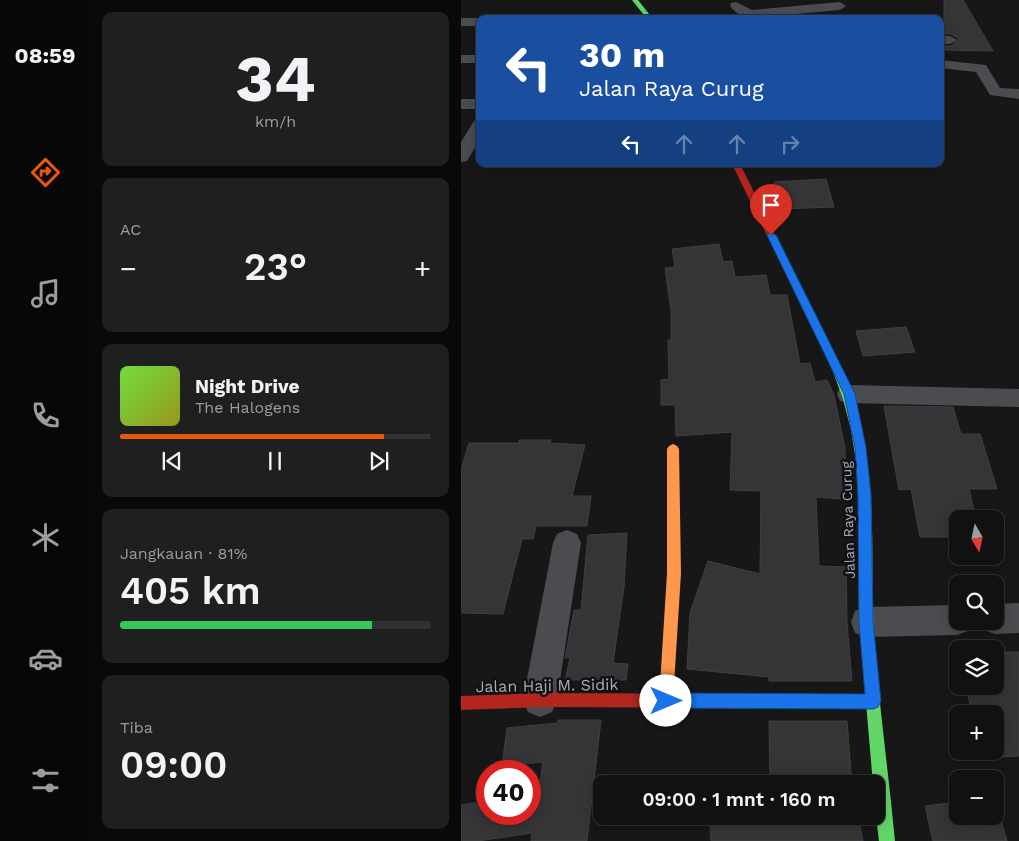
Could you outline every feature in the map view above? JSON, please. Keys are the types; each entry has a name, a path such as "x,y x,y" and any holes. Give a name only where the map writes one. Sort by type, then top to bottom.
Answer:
{"main road":[{"path":"635,0 647,15"},
{"name":"Jalan Raya Curug","path":"737,167 849,394 861,448 864,495 866,622 887,841"},
{"path":"666,701 674,573 673,449"},
{"name":"Jalan Haji M. Sidik","path":"461,703 540,700 873,701"}],"street":[{"path":"736,6 745,13 752,14 841,8"},
{"path":"461,22 476,22"},
{"path":"461,59 476,59"},
{"path":"944,64 981,68 995,92 1019,94"},
{"path":"461,104 476,104"},
{"path":"461,157 476,131"},
{"path":"849,394 1019,398"},
{"path":"540,700 567,543"},
{"path":"1004,619 1019,618"},
{"path":"866,622 949,620"}],"building":[{"path":"944,0 963,0 993,51 944,50 944,46 951,46 959,39 951,34 944,34"},
{"path":"826,179 834,207 779,209 774,182"},
{"path":"719,244 723,262 732,261 735,277 766,275 770,295 787,295 800,364 810,363 815,382 827,380 834,395 845,448 846,491 844,499 816,497 819,566 846,567 847,622 852,681 769,681 769,677 687,669 690,613 708,561 760,574 761,491 730,490 732,432 676,436 675,405 661,405 661,380 669,379 668,340 671,340 671,311 665,268 675,267 672,249"},
{"path":"906,327 915,352 863,356 856,331"},
{"path":"884,406 953,407 961,434 980,434 997,489 969,489 974,510 949,510 949,537 920,537 911,489 899,490"},
{"path":"519,440 551,440 550,443 585,445 572,496 591,496 587,526 536,526 533,539 522,539 503,614 461,613 461,470 469,443 519,443"},
{"path":"627,533 624,587 613,663 628,664 626,680 565,680 570,658 565,658 574,610 581,610 588,535"},
{"path":"1004,652 1019,652 1019,756 1004,757 1004,705 970,705 968,695 1004,695"},
{"path":"558,720 601,720 595,775 593,775 587,841 531,841 532,833 478,841 461,841 461,805 476,803 476,825 541,825 541,775 543,762 541,762 541,760 503,760 507,728 557,723"},
{"path":"769,721 847,721 851,775 770,775"},
{"path":"949,803 949,825 1002,825 1007,841 933,841 925,806"},
{"path":"710,825 860,825 863,841 711,841"}],"traffic: fast":[{"path":"635,0 647,15"},
{"path":"837,369 849,399 862,461 866,622 887,841"}],"traffic: slow":[{"path":"666,701 674,573 673,449"},
{"path":"788,701 873,701"}],"traffic: jam":[{"path":"737,167 837,369"},
{"path":"461,703 540,700 788,701"}],"route":[{"path":"666,701 873,701 866,622 864,495 861,448 849,394 771,235"}]}
